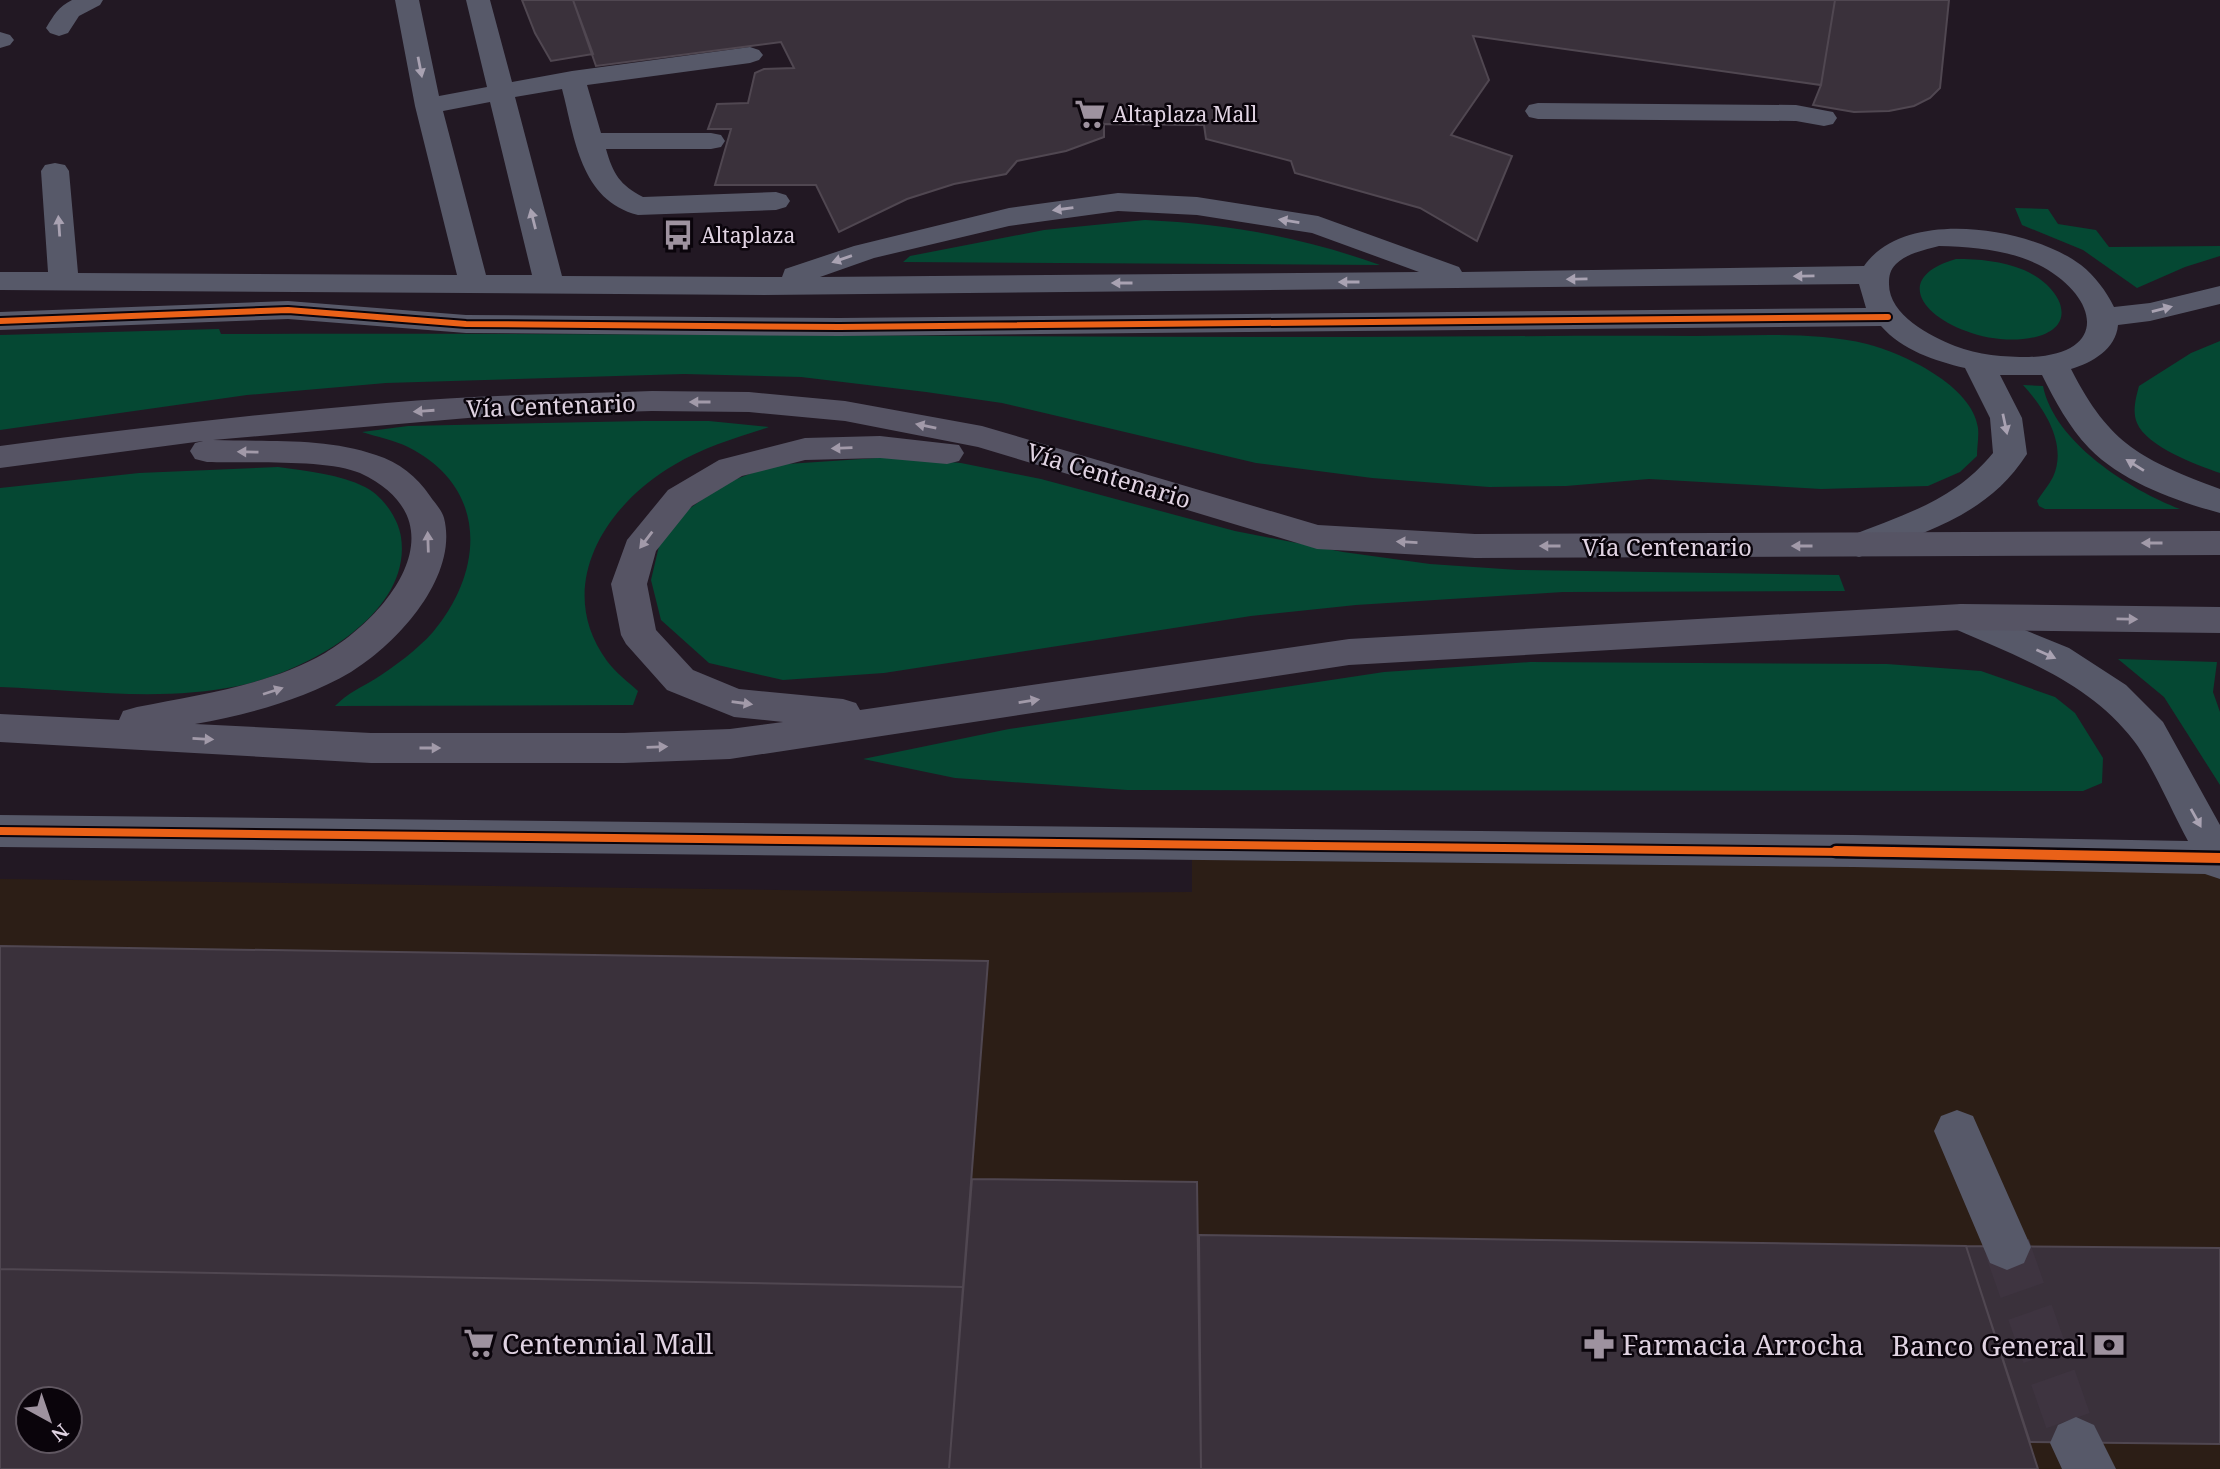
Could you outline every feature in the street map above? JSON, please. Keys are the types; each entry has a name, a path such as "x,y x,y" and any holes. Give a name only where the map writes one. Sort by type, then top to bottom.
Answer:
{"highway":[{"name":"Vía Centenario","path":"0,457 171,434 387,413 491,406 652,401 749,402 845,411 982,437 1317,537 1475,546 2220,543"},
{"path":"980,708 843,713 734,703 706,693 680,680 639,635 629,584 639,548 680,498 731,468 805,449 880,446 978,455 1317,537"},
{"path":"0,473 180,451 317,454 367,463 405,485 427,517 428,542 428,554 418,583 377,633 338,662 293,684 241,701 144,720 6,728"},
{"path":"6,728 371,748 624,748 730,744 1349,652 1961,617 2220,620"}],"street":[{"path":"58,28 69,11 91,0"},
{"path":"407,0 428,106 474,285"},
{"path":"478,0 549,285"},
{"path":"428,106 572,79 750,55"},
{"path":"572,79 598,174 614,193 638,205 776,201"},
{"path":"1538,111 1797,113 1824,117"},
{"path":"590,141 711,141"},
{"path":"55,171 64,281"},
{"path":"765,286 864,252 1009,217 1118,202 1197,206 1318,225 1470,281"},
{"path":"1966,237 2004,243 2041,256 2072,273 2094,295 2104,317 2100,338 2082,354 2053,365 2016,368 1977,362 1921,341 1888,317 1874,295 1873,275 1880,261 1894,249 1914,241 1966,237"},
{"path":"0,281 765,286 1873,275"},
{"path":"2104,317 2150,312 2220,295"},
{"path":"0,302 288,310 467,324 839,327 1888,317"},
{"path":"0,321 288,310"},
{"path":"1859,545 1938,514 1986,484 2010,454 2006,418 1977,362"},
{"path":"2053,365 2075,408 2104,443 2142,470 2220,502"},
{"path":"1961,617 2056,658 2113,695 2149,732 2219,859"},
{"path":"0,831 1839,850 2219,859"},
{"path":"1957,1131 2007,1247"}],"shaded area":[{"path":"1192,844 2220,863 2220,1469 0,1469 0,879 993,893 1192,892"}],"green space":[{"path":"2015,208 2048,209 2058,224 2096,230 2109,247 2220,246 2220,256 2185,267 2137,288 2083,250 2022,225"},
{"path":"1145,220 1264,233 1380,265 903,262 910,256 1044,230"},
{"path":"1956,259 2007,264 2038,278 2058,299 2060,320 2054,328 2042,335 2016,340 1980,335 1950,324 1927,306 1921,296 1920,285 1925,276 1937,267"},
{"path":"219,329 221,334 1825,337 1882,348 1917,363 1950,385 1964,398 1973,413 1978,428 1977,456 1960,472 1928,486 1821,489 1649,479 1566,486 1489,487 1372,478 1256,463 1002,403 926,392 801,377 684,374 386,383 247,395 0,430 0,335"},
{"path":"2220,341 2220,473 2174,454 2151,440 2137,423 2135,409 2139,386 2191,353"},
{"path":"2023,385 2043,386 2050,407 2062,426 2078,445 2097,461 2139,490 2180,509 2045,509 2039,506 2037,501 2053,477 2058,452 2052,427 2039,404"},
{"path":"709,421 769,427 696,453 649,482 627,502 608,525 594,550 586,577 585,605 592,633 610,665 638,691 633,705 335,706 398,663 433,632 450,608 462,583 469,557 470,531 465,507 453,484 434,464 408,447 362,432 408,426"},
{"path":"892,457 961,463 1041,479 1235,531 1343,552 1430,564 1518,570 1839,575 1845,591 1563,592 1356,605 1251,616 884,673 783,680 709,663 661,620 651,580 659,546 679,516 724,484 772,465"},
{"path":"278,467 334,476 365,487 384,502 397,522 401,537 400,566 390,592 372,615 348,636 321,654 292,668 264,679 209,691 119,694 0,687 0,488 139,473"},
{"path":"2118,659 2217,662 2213,692 2220,712 2220,785 2164,697"},
{"path":"1530,662 1887,664 1981,671 2055,697 2075,713 2103,758 2102,783 2083,791 1127,790 955,778 863,759 1009,729 1384,672"}],"building":[{"path":"522,0 573,0 593,54 551,61 535,33"},
{"name":"Altaplaza Mall","path":"573,0 1835,0 1821,85 1473,36 1489,80 1451,135 1512,156 1477,241 1420,208 1295,173 1291,161 1206,139 1204,125 1104,124 1104,137 1066,151 1017,161 1006,174 954,184 907,199 839,232 816,185 715,185 731,129 708,129 717,104 748,103 755,73 764,69 794,68 781,42 596,66"},
{"path":"1835,0 1949,0 1940,88 1930,98 1914,106 1889,111 1854,112 1813,105 1821,85"},
{"path":"0,946 988,961 963,1287 0,1269"},
{"path":"972,1179 1197,1182 1201,1469 949,1469"},
{"name":"Farmacia Arrocha","path":"1199,1235 1966,1246 2038,1469 1201,1469"},
{"name":"Banco General","path":"1966,1246 2220,1248 2220,1444 2030,1442"},
{"name":"Centennial Mall","path":"0,1269 963,1287 949,1469 0,1469"}],"tunnel":[{"path":"2007,1247 2076,1443"}],"cycle path":[{"path":"0,321 288,310 466,324 839,327 1888,317"},
{"path":"0,831 1853,851 2220,858"}],"place":[{"name":"Altaplaza Mall","path":"1090,114"},
{"name":"Altaplaza","path":"678,235"},
{"name":"Centennial Mall","path":"479,1343"},
{"name":"Farmacia Arrocha","path":"1599,1344"},
{"name":"Banco General","path":"2109,1345"}]}
